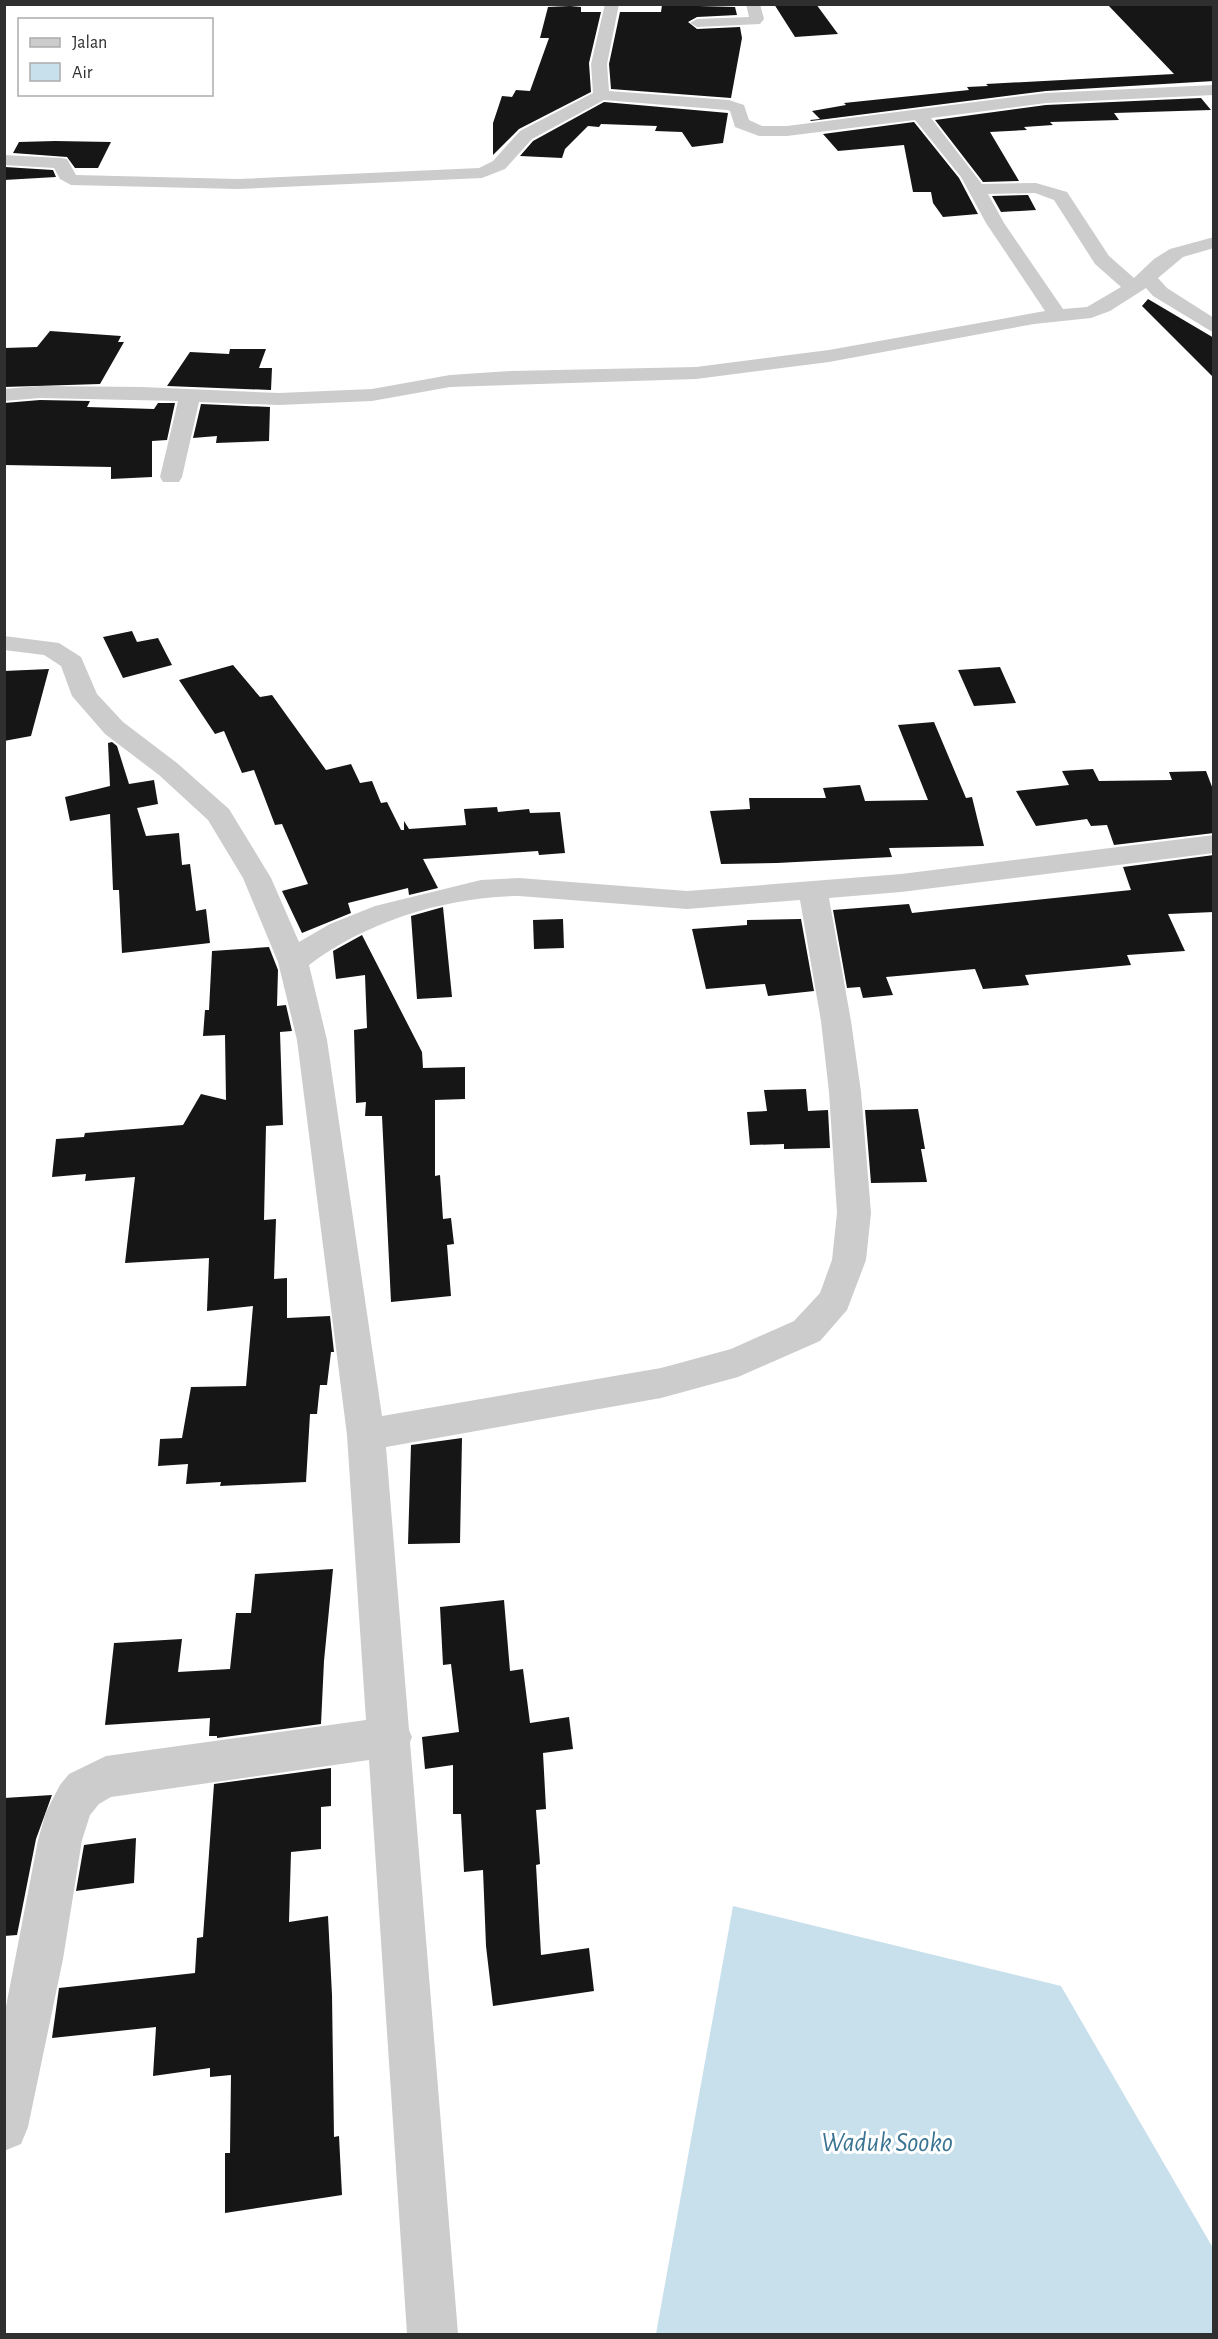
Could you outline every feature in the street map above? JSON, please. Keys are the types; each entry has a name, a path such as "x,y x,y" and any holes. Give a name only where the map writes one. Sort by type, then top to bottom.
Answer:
{"street":[{"path":"602,95 599,64 612,4"},
{"path":"697,23 754,21 757,19 753,4"},
{"path":"4,160 61,163 71,180 128,183 330,182 482,173 499,165 526,135 602,95 729,105 738,108 741,123 759,131 843,126 1046,98 1214,90"},
{"path":"920,114 978,189 995,223 1057,315"},
{"path":"978,189 1036,188 1061,196 1102,260 1160,292 1214,327"},
{"path":"4,395 40,392 190,394 279,399 372,394 450,381 512,377 696,373 829,356 1097,309 1141,282 1156,266 1172,255 1214,242"},
{"path":"171,477 190,394"},
{"path":"4,643 50,648 72,662 85,696 114,728 168,769 219,815 257,878 293,962 312,1040 366,1435 433,2334"},
{"path":"293,962 318,942 349,926 424,903 495,887 513,886 687,900 901,883 1214,844"},
{"path":"366,1435 661,1383 738,1362 807,1331 835,1300 849,1260 854,1213 839,1041 813,891"},
{"path":"4,2127 40,1959 60,1840 68,1812 84,1789 106,1777 390,1737"}],"water":[{"name":"Waduk Sooko","path":"733,1906 1061,1986 1213,2248 1213,2334 656,2334"}],"building":[{"path":"774,4 816,4 838,34 795,37"},
{"path":"1107,4 1214,4 1214,81 1046,91 811,121 810,120 820,119 812,111 846,105 844,103 969,90 967,87 988,86 986,84 1174,74"},
{"path":"662,5 735,7 737,15 697,17 688,22 697,29 740,27 742,38 731,98 611,89 609,64 620,12 661,12"},
{"path":"548,7 581,7 581,12 601,12 589,63 591,92 519,129 493,155 493,123 502,96 512,97 516,90 530,91 549,38 540,38"},
{"path":"1201,98 1211,110 1114,113 1119,120 1050,122 1053,125 1024,127 1027,130 990,132 1019,181 983,182 935,120 1046,105"},
{"path":"604,102 728,113 723,143 692,147 682,132 655,131 657,126 601,124 599,127 588,126 565,149 562,158 520,156 533,141"},
{"path":"914,122 959,178 978,214 943,217 933,203 931,192 913,192 904,145 838,151 823,134"},
{"path":"19,142 111,142 98,168 75,168 67,157 13,153"},
{"path":"5,167 53,170 56,177 4,180"},
{"path":"1028,195 1036,210 1001,212 992,196"},
{"path":"1148,299 1214,338 1214,378 1142,306"},
{"path":"50,331 121,336 118,342 124,342 100,384 4,387 4,348 37,347"},
{"path":"230,349 266,349 259,368 272,368 271,390 167,386 190,352 229,354"},
{"path":"40,400 90,401 87,407 154,409 158,403 175,403 167,440 152,441 152,477 111,479 111,467 4,465 4,403"},
{"path":"201,404 270,407 269,441 216,443 217,436 193,438"},
{"path":"132,631 137,642 158,638 172,665 123,678 103,637"},
{"path":"233,665 260,697 272,695 326,770 351,764 360,783 372,781 381,803 387,802 401,830 404,830 404,821 409,829 466,825 464,809 497,807 498,812 529,809 530,813 560,812 565,853 539,855 538,851 423,859 438,888 409,895 408,888 348,903 351,913 302,933 282,891 308,884 282,824 275,825 254,770 242,773 224,731 215,734 179,680"},
{"path":"1000,667 1016,703 974,706 958,670"},
{"path":"49,669 31,736 4,741 4,671"},
{"path":"934,722 966,798 972,797 984,846 889,848 892,857 721,864 710,811 750,809 749,798 826,798 823,788 860,785 865,801 928,800 898,725"},
{"path":"112,742 117,746 129,784 154,780 158,804 137,808 146,836 179,833 182,865 190,864 196,911 206,909 210,943 122,953 119,890 113,890 110,814 70,821 65,797 110,786 108,743"},
{"path":"1093,769 1099,781 1172,780 1169,772 1206,771 1214,792 1214,833 1114,845 1107,825 1091,826 1087,819 1036,826 1016,791 1069,785 1062,771"},
{"path":"1214,855 1214,912 1168,914 1185,951 1127,955 1131,965 1025,975 1029,985 983,989 975,969 886,977 893,995 863,998 860,987 847,988 833,910 909,904 912,913 1131,890 1123,867"},
{"path":"443,907 452,997 417,999 411,916"},
{"path":"563,919 564,948 534,949 533,920"},
{"path":"801,919 814,991 768,996 765,984 706,989 692,929 747,925 747,920"},
{"path":"362,935 422,1052 423,1068 465,1067 465,1099 435,1100 435,1176 440,1175 443,1219 451,1218 454,1244 447,1245 451,1296 391,1302 382,1116 365,1116 366,1102 356,1103 354,1030 367,1028 365,975 336,979 333,951"},
{"path":"269,947 278,970 277,1006 286,1005 292,1031 280,1032 283,1125 266,1126 264,1220 276,1219 274,1279 287,1278 287,1318 330,1316 334,1352 331,1352 327,1385 320,1385 317,1414 310,1414 306,1482 220,1486 221,1482 186,1484 188,1464 158,1466 160,1439 182,1438 191,1387 246,1386 253,1306 207,1311 209,1258 125,1263 135,1177 85,1181 86,1174 52,1177 56,1139 84,1137 85,1133 183,1125 201,1094 226,1100 225,1035 203,1036 205,1010 209,1010 212,951"},
{"path":"806,1089 808,1111 828,1110 830,1148 784,1149 784,1144 750,1145 747,1112 767,1111 764,1090"},
{"path":"918,1109 925,1149 921,1149 927,1182 871,1183 865,1110"},
{"path":"462,1438 460,1543 408,1544 411,1445"},
{"path":"333,1569 324,1661 321,1724 217,1738 217,1736 209,1736 210,1718 105,1725 114,1643 182,1639 178,1672 230,1669 236,1613 251,1613 255,1574"},
{"path":"504,1600 510,1671 523,1669 530,1723 569,1717 573,1749 543,1753 546,1809 536,1810 540,1864 536,1865 541,1955 589,1948 594,1991 493,2006 486,1946 483,1870 464,1872 461,1814 453,1814 453,1765 425,1769 422,1737 459,1732 451,1664 443,1665 440,1607"},
{"path":"331,1768 331,1806 321,1807 321,1849 291,1852 289,1922 328,1916 332,1995 334,2137 339,2136 342,2195 225,2213 225,2153 230,2153 231,2075 210,2077 210,2068 153,2076 156,2027 52,2038 59,1988 195,1973 197,1938 203,1937 214,1784"},
{"path":"52,1795 36,1839 17,1935 4,1936 4,1798"},
{"path":"136,1838 134,1883 76,1891 84,1845"}]}
